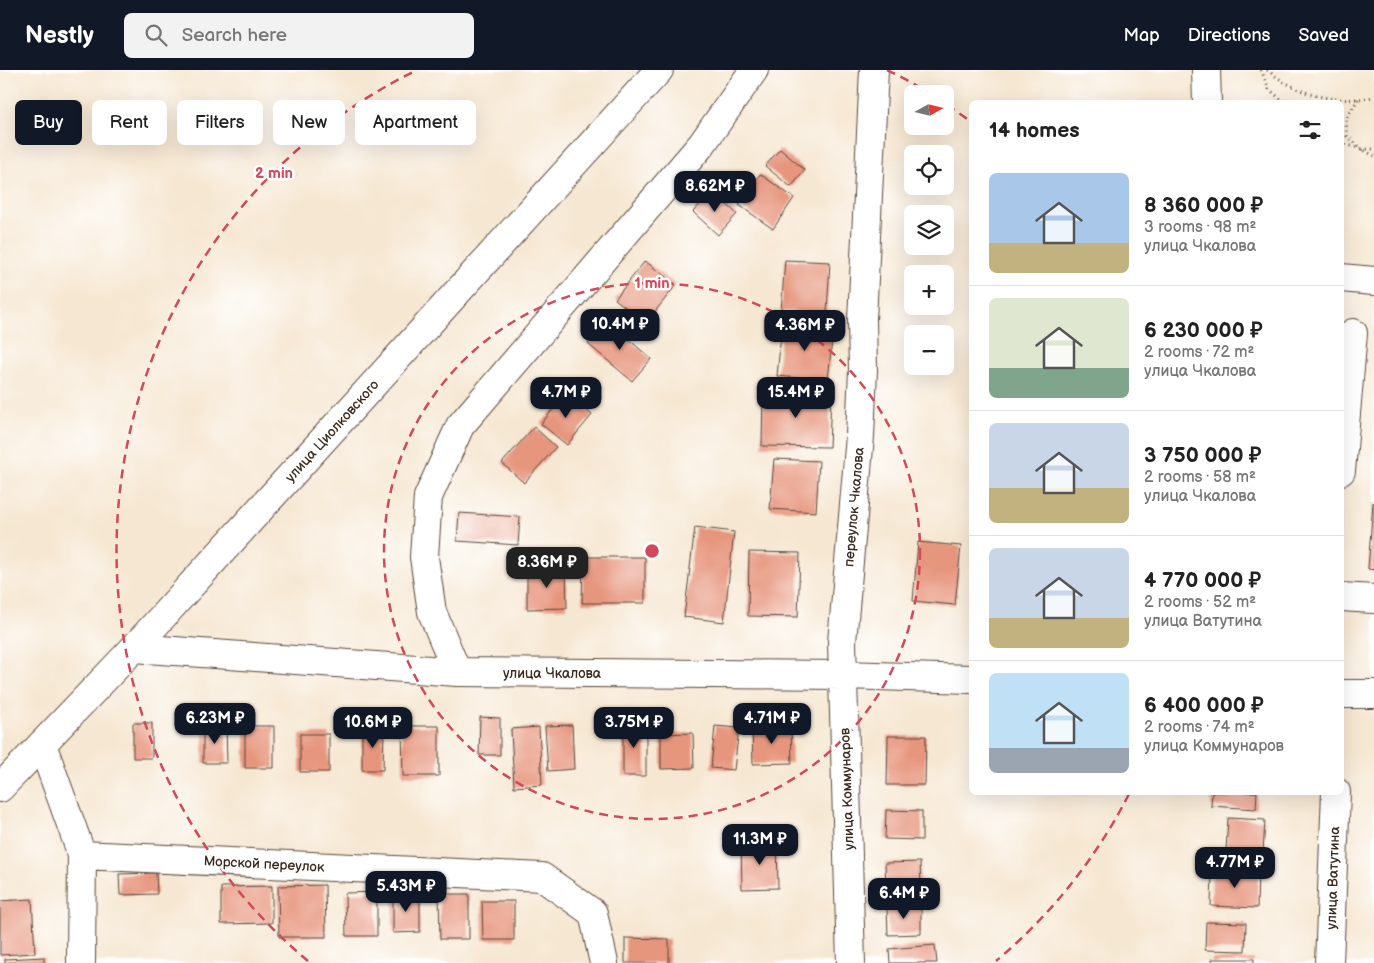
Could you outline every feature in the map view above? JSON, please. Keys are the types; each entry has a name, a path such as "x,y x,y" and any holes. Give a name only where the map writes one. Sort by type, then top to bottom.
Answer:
{"street":[{"name":"улица Циолковского","path":"0,788 134,648 659,70"},
{"path":"458,672 432,612 424,557 428,497 460,426 702,144 754,70"},
{"name":"переулок Чкалова","path":"844,674 842,642 864,370 862,320 874,70"},
{"path":"1206,70 1207,100"},
{"path":"1344,278 1374,280"},
{"path":"1344,436 1353,332"},
{"path":"1344,596 1374,599"},
{"name":"улица Чкалова","path":"134,648 458,672 844,674 969,679"},
{"name":"улица Коммунаров","path":"844,674 851,963"},
{"path":"1344,694 1374,694"},
{"path":"42,744 82,855 81,963"},
{"name":"улица Ватутина","path":"1329,963 1336,795"},
{"name":"Морской переулок","path":"82,855 542,877 593,913 604,963"}],"path":[{"path":"1261,70 1269,89 1282,100"},
{"path":"1267,70 1298,90 1320,98 1348,100 1374,97"},
{"path":"1358,99 1346,120 1347,136 1362,149 1374,156"},
{"path":"1344,144 1362,149 1374,149"}],"building":[{"path":"780,149 805,170 791,187 765,166"},
{"path":"760,174 794,198 773,229 739,205"},
{"path":"712,191 737,214 718,235 693,212"},
{"path":"785,260 830,262 827,312 781,311"},
{"path":"645,261 676,285 646,323 615,299"},
{"path":"608,321 651,359 632,381 588,344"},
{"path":"782,324 833,329 828,381 777,376"},
{"path":"763,391 831,393 829,447 762,446"},
{"path":"566,393 592,415 567,445 541,424"},
{"path":"534,427 556,447 524,483 502,463"},
{"path":"774,459 819,461 816,512 770,509"},
{"path":"1374,502 1374,570 1368,569"},
{"path":"459,513 520,517 518,545 457,541"},
{"path":"695,527 734,532 724,622 684,617"},
{"path":"918,542 961,546 955,605 913,601"},
{"path":"749,552 800,553 798,617 748,616"},
{"path":"583,557 645,557 645,603 582,603"},
{"path":"566,568 567,608 527,609 527,569"},
{"path":"480,717 500,718 500,755 479,755"},
{"path":"133,723 152,723 152,758 133,758"},
{"path":"623,723 646,723 646,776 623,776"},
{"path":"572,725 574,769 548,771 545,726"},
{"path":"226,726 227,763 203,763 203,727"},
{"path":"245,726 274,726 274,768 245,768"},
{"path":"402,726 439,726 439,776 403,776"},
{"path":"715,726 739,728 734,770 711,768"},
{"path":"791,726 792,763 753,764 752,727"},
{"path":"539,727 542,785 514,787 511,729"},
{"path":"362,729 384,729 383,770 362,770"},
{"path":"693,733 694,768 661,769 661,734"},
{"path":"300,734 329,734 329,772 300,772"},
{"path":"888,736 926,736 925,785 887,785"},
{"path":"1212,795 1257,795 1256,809 1211,806"},
{"path":"886,810 922,811 922,840 885,839"},
{"path":"1228,818 1265,820 1263,853 1226,851"},
{"path":"777,844 778,888 742,889 741,845"},
{"path":"920,862 921,888 886,889 885,863"},
{"path":"1212,870 1258,872 1257,908 1211,906"},
{"path":"156,873 157,894 120,895 119,874"},
{"path":"325,885 326,937 279,937 278,886"},
{"path":"272,886 272,923 221,924 221,887"},
{"path":"377,892 377,936 346,936 345,893"},
{"path":"393,894 420,894 420,932 393,933"},
{"path":"439,894 469,894 469,939 440,939"},
{"path":"32,899 35,953 0,955 0,901"},
{"path":"482,901 514,901 514,940 483,940"},
{"path":"921,906 921,934 888,935 887,907"},
{"path":"1206,922 1246,923 1245,951 1205,950"},
{"path":"625,938 669,939 669,963 625,963"},
{"path":"935,945 937,963 890,963 889,949"},
{"path":"44,957 44,963 5,963 5,959"},
{"path":"1212,959 1254,959 1254,963 1212,963"}]}
